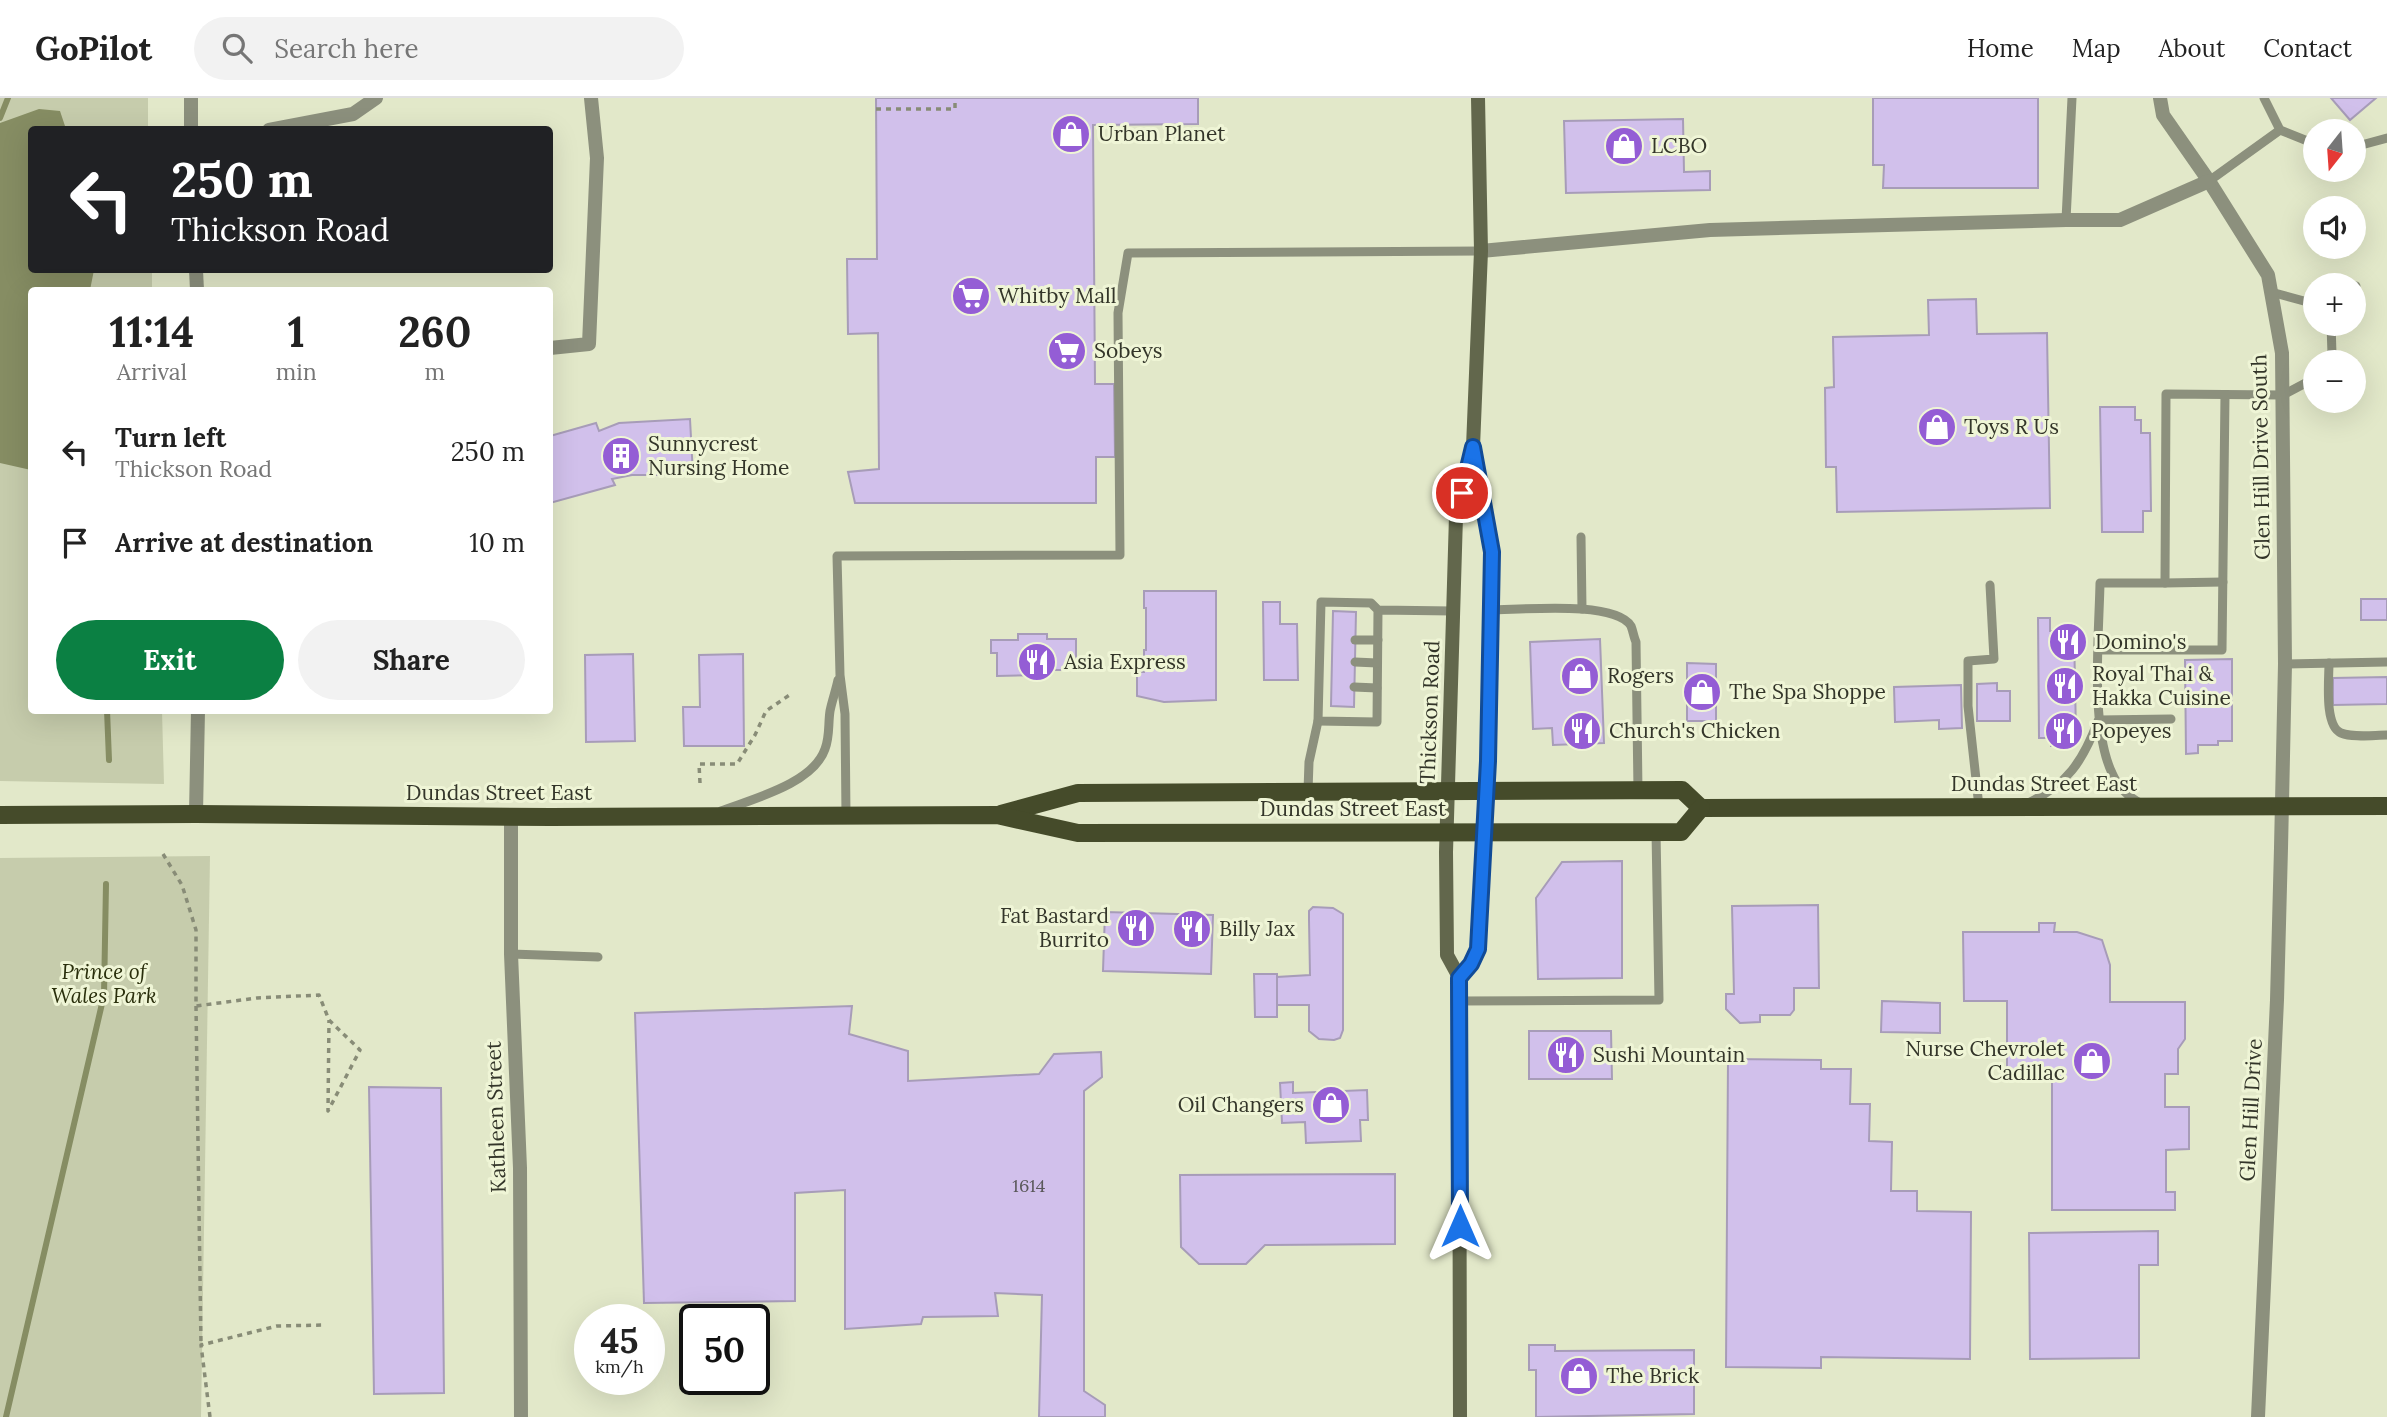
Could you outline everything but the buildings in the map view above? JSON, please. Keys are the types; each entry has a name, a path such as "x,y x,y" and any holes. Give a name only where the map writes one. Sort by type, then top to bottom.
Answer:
{"main road":[{"name":"Thickson Road","path":"1460,1417 1460,1001 1459,978 1447,955 1447,831 1456,516 1473,447 1480,251 1478,98"},
{"name":"Thickson Road","path":"1459,978 1471,964 1478,949 1486,791 1492,552 1473,447"},
{"name":"Dundas Street East","path":"997,815 1078,793 1308,790 1682,790 1701,808 2387,806"},
{"name":"Dundas Street East","path":"0,815 997,815 1078,833 1681,832 1701,808"}],"street":[{"path":"191,98 191,126"},
{"path":"290,126 353,114 376,98"},
{"path":"553,348 589,344 597,158 591,98"},
{"name":"Glen Hill Drive South","path":"2160,98 2163,115 2209,181 2268,275 2282,353 2285,663 2282,805"},
{"path":"1480,251 1710,230 2120,220 2209,181"},
{"path":"197,814 198,714"},
{"name":"Glen Hill Drive","path":"2258,1417 2277,1000 2282,805"},
{"name":"Kathleen Street","path":"511,816 511,954 520,1168 521,1417"}],"lane":[{"path":"2066,220 2072,98"},
{"path":"2264,98 2280,130 2303,139"},
{"path":"2209,181 2280,130"},
{"path":"2366,143 2387,138"},
{"path":"846,815 845,714 840,674 837,556 1120,555 1118,313 1128,253 1480,251"},
{"path":"2271,292 2303,301"},
{"path":"2165,583 2166,394 2283,395 2303,384"},
{"path":"2099,650 2222,650 2225,395"},
{"path":"1581,537 1582,609"},
{"path":"2147,806 2132,799 2113,776 2108,765 2099,720 2100,583 2223,582"},
{"path":"1979,807 1968,706 1968,660 1994,659 1990,585"},
{"path":"1308,790 1310,758 1318,721 1321,602 1371,603 1378,610 1453,611"},
{"path":"1490,610 1594,609 1614,613 1630,625 1636,642 1638,791"},
{"path":"1318,721 1377,722 1378,610"},
{"path":"1320,639 1332,640"},
{"path":"1355,640 1378,640"},
{"path":"1320,661 1332,661"},
{"path":"1354,662 1377,663"},
{"path":"2285,663 2387,662"},
{"path":"2329,663 2330,719 2335,728 2345,735 2387,735"},
{"path":"706,816 800,778 817,763 828,739 830,713 840,674"},
{"path":"1319,687 1331,687"},
{"path":"1354,688 1377,688"},
{"path":"2099,720 2171,719"},
{"path":"2019,807 2045,795 2078,765 2087,751 2099,720"},
{"path":"1460,1001 1659,1000 1656,832"},
{"path":"511,954 598,957"}],"path":[{"path":"876,109 955,109 955,98"},
{"path":"700,783 699,764 737,764 766,711 792,694"},
{"path":"163,854 182,885 196,930 201,1345 210,1417"},
{"path":"196,1006 257,998 319,995 329,1020 360,1050 328,1111 329,1020"},
{"path":"201,1345 277,1326 325,1325"}],"green space":[{"path":"0,98 148,98 148,126 28,126 28,273 152,273 152,287 28,287 28,714 162,714 164,784 0,781"},
{"name":"Prince of Wales Park","path":"210,856 201,1417 0,1417 0,858"}],"shaded area":[{"path":"39,109 60,111 65,126 28,126 28,273 93,273 91,287 28,287 28,469 0,463 0,123"}],"waterway":[{"path":"0,118 8,98"},
{"path":"107,714 109,760"},
{"path":"6,1417 104,995 106,884"}],"place":[{"name":"Urban Planet","path":"1071,134"},
{"name":"LCBO","path":"1624,146"},
{"name":"Whitby Mall","path":"971,296"},
{"name":"Sobeys","path":"1067,351"},
{"name":"Toys R Us","path":"1937,427"},
{"name":"Sunnycrest Nursing Home","path":"621,456"},
{"name":"Domino's","path":"2068,642"},
{"name":"Asia Express","path":"1037,662"},
{"name":"Rogers","path":"1580,676"},
{"name":"Royal Thai & Hakka Cuisine","path":"2065,686"},
{"name":"The Spa Shoppe","path":"1702,692"},
{"name":"Church's Chicken","path":"1582,731"},
{"name":"Popeyes","path":"2064,731"},
{"name":"Fat Bastard Burrito","path":"1136,928"},
{"name":"Billy Jax","path":"1192,929"},
{"name":"Sushi Mountain","path":"1566,1055"},
{"name":"Nurse Chevrolet Cadillac","path":"2092,1061"},
{"name":"Oil Changers","path":"1331,1105"},
{"name":"The Brick","path":"1579,1376"}],"route":[{"path":"1460,1226 1459,978 1471,964 1478,949 1488,761 1492,552 1473,447 1462,493"}]}
